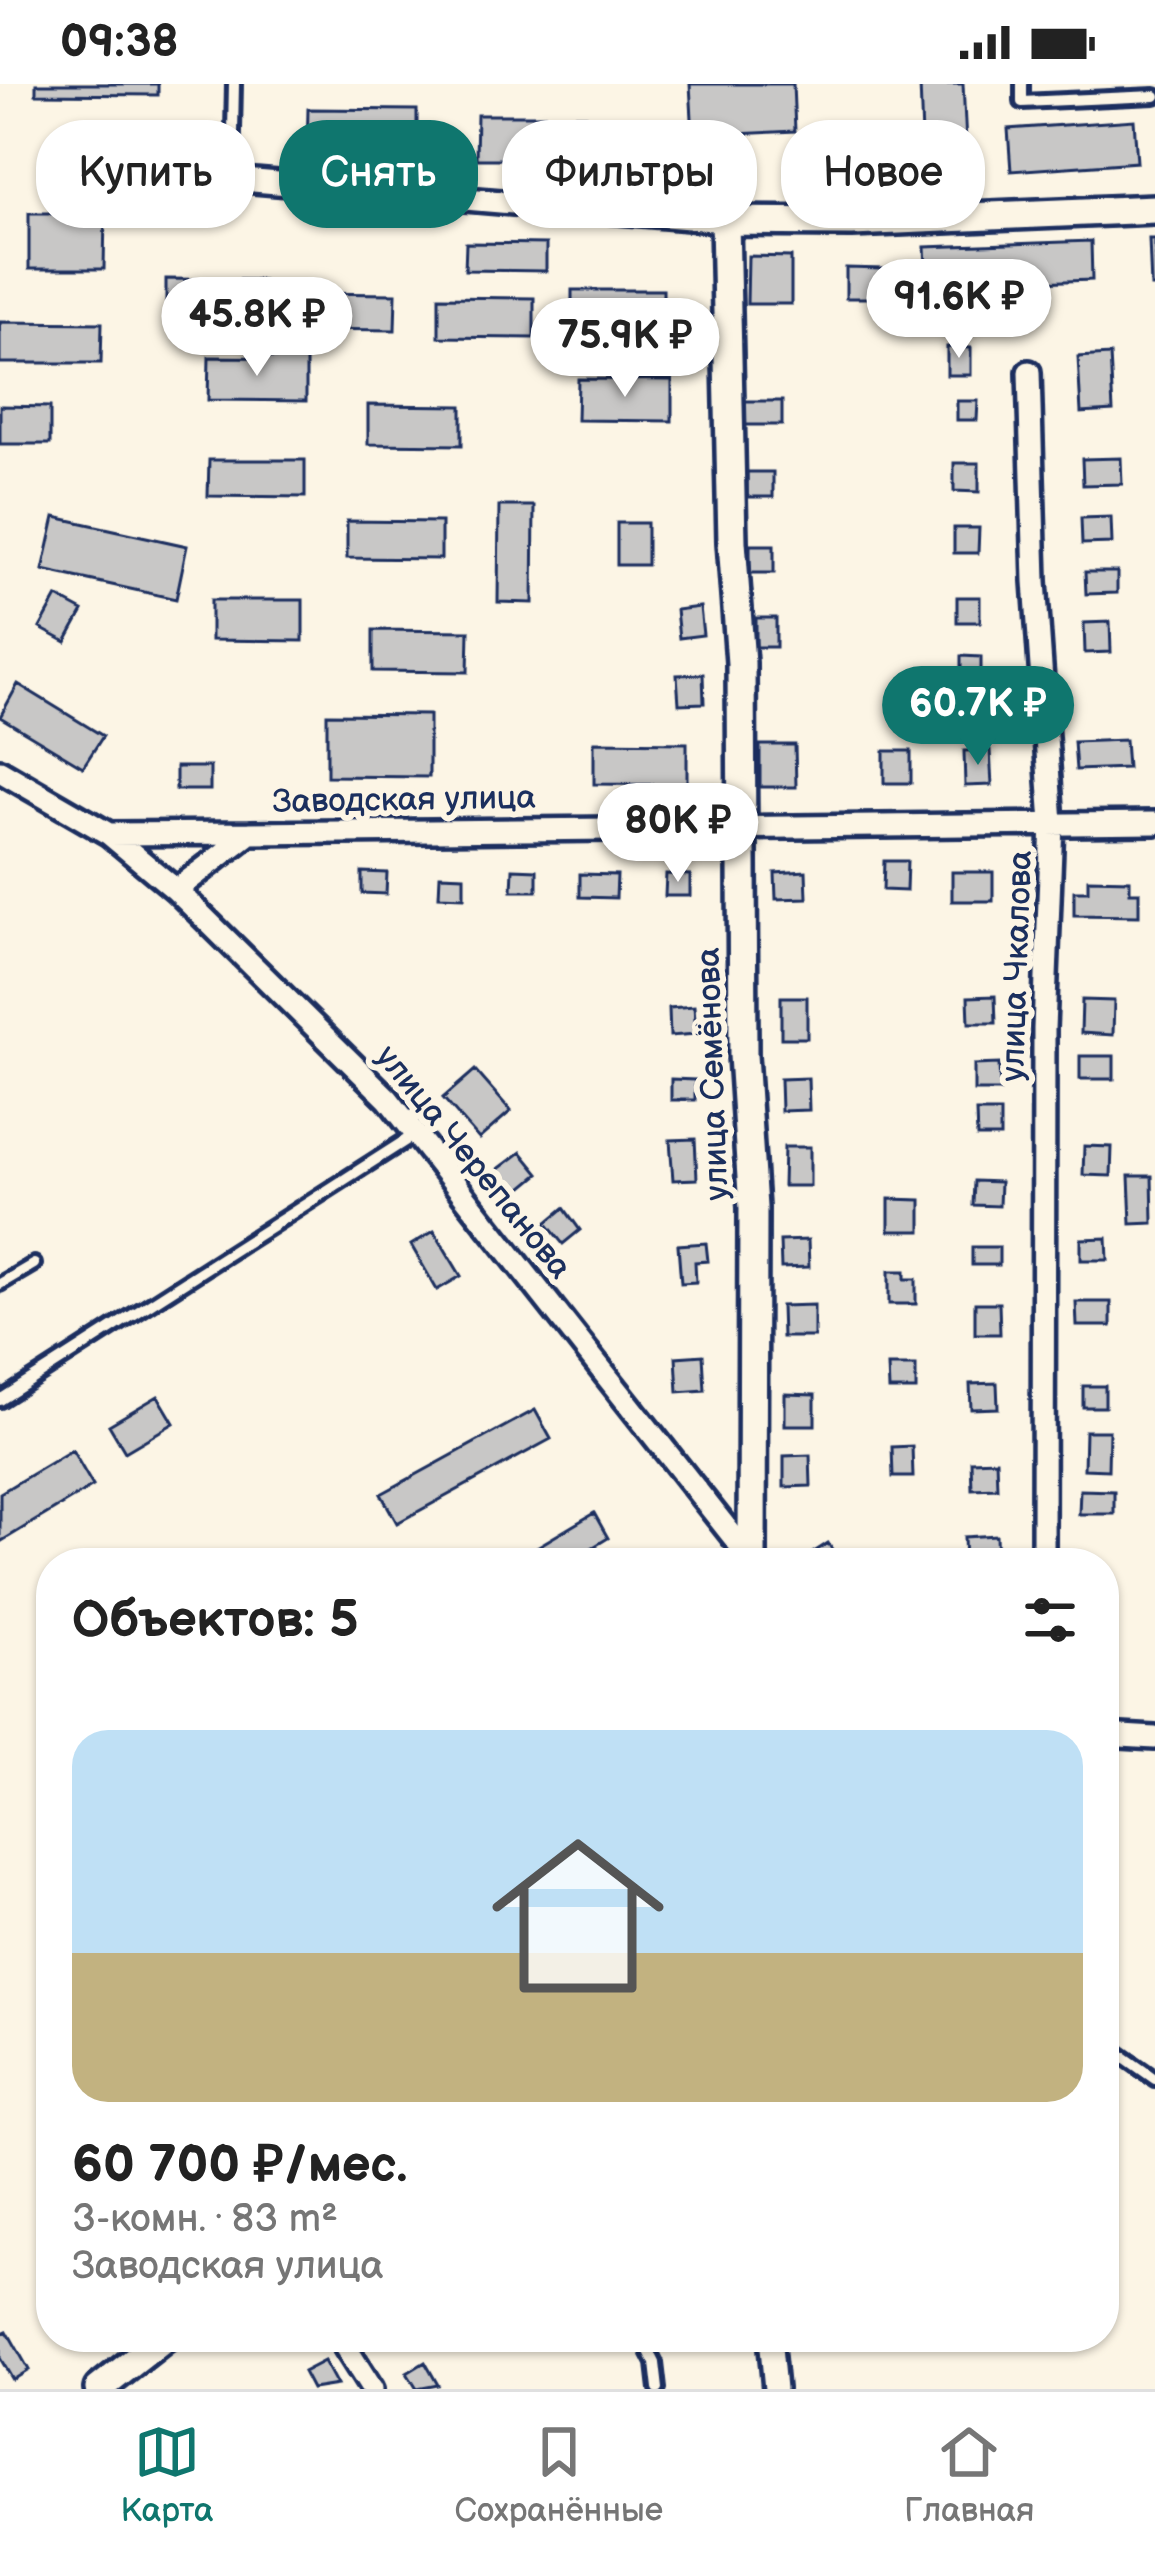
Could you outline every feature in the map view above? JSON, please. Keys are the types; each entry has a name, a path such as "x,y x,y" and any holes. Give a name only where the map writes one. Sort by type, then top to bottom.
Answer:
{"street":[{"path":"255,181 502,202"},
{"path":"757,221 852,222 1155,209"},
{"name":"улица Семёнова","path":"725,228 732,542 741,663 743,1055 753,1208 753,1548"},
{"name":"улица Чкалова","path":"1029,372 1035,580 1052,823 1044,1029 1043,1548"},
{"path":"0,771 109,834 250,833"},
{"name":"Заводская улица","path":"176,890 250,833 1155,824"},
{"name":"улица Черепанова","path":"109,834 176,890 388,1099 742,1548"},
{"path":"1119,1736 1155,1738"},
{"path":"99,2389 146,2352"},
{"path":"349,2352 372,2389"},
{"path":"772,2352 776,2389"}],"lane":[{"path":"233,120 234,84"},
{"path":"1022,84 1022,102 1155,96"},
{"path":"0,1400 417,1133"},
{"path":"0,1284 34,1264"},
{"path":"1119,2054 1155,2079"},
{"path":"650,2352 658,2389"}],"building":[{"path":"36,84 158,84 158,95 36,94"},
{"path":"690,84 793,84 795,120 781,120 781,132 757,133 757,120 692,120"},
{"path":"920,84 963,84 965,120 921,120"},
{"path":"308,109 417,110 417,120 308,120"},
{"path":"477,115 586,115 586,120 502,120 502,159 478,159"},
{"path":"1134,120 1137,162 1011,171 1008,129"},
{"path":"29,213 36,213 36,228 105,228 104,269 29,269"},
{"path":"1149,239 1155,239 1155,287 1151,287"},
{"path":"1091,241 1092,280 927,286 925,247"},
{"path":"466,243 546,244 546,271 465,270"},
{"path":"748,256 791,257 791,304 747,304"},
{"path":"846,268 883,269 882,298 846,298"},
{"path":"166,279 263,280 262,321 166,321"},
{"path":"572,290 663,290 663,324 572,324"},
{"path":"301,293 396,294 395,330 301,329"},
{"path":"439,297 534,298 534,338 439,337"},
{"path":"0,322 102,323 101,363 0,363"},
{"path":"947,347 971,348 971,375 947,375"},
{"path":"1110,355 1113,411 1081,413 1078,357"},
{"path":"209,357 306,358 306,401 208,400"},
{"path":"578,379 672,380 672,421 577,420"},
{"path":"745,401 782,401 782,425 745,425"},
{"path":"957,401 978,401 977,420 957,420"},
{"path":"368,405 462,406 462,445 368,444"},
{"path":"0,406 50,407 50,444 0,444"},
{"path":"1121,458 1122,484 1083,485 1082,459"},
{"path":"209,460 305,460 305,497 208,496"},
{"path":"954,463 979,463 979,492 954,491"},
{"path":"747,472 773,472 773,497 747,497"},
{"path":"499,506 534,506 533,603 498,602"},
{"path":"55,517 187,546 176,599 43,570"},
{"path":"1111,517 1112,543 1082,544 1081,518"},
{"path":"347,521 441,522 441,559 347,558"},
{"path":"617,523 647,523 647,565 617,565"},
{"path":"954,528 979,528 978,553 954,553"},
{"path":"750,545 774,545 774,573 750,573"},
{"path":"1085,572 1117,572 1117,593 1086,594"},
{"path":"57,597 83,611 66,642 40,628"},
{"path":"957,597 980,597 980,622 957,622"},
{"path":"211,600 303,600 303,641 211,640"},
{"path":"700,607 703,635 679,638 676,610"},
{"path":"756,618 776,618 776,647 756,647"},
{"path":"1110,622 1111,652 1085,653 1084,623"},
{"path":"373,630 469,631 468,672 373,671"},
{"path":"961,656 981,657 981,679 961,678"},
{"path":"703,674 704,703 679,704 677,675"},
{"path":"18,684 103,736 83,767 0,717"},
{"path":"327,714 429,715 429,777 327,776"},
{"path":"1125,740 1127,768 1076,770 1074,742"},
{"path":"594,742 687,743 687,785 594,784"},
{"path":"760,745 795,745 796,787 760,787"},
{"path":"990,750 992,785 965,786 964,751"},
{"path":"884,751 911,751 911,783 884,783"},
{"path":"176,767 210,767 210,790 176,790"},
{"path":"884,861 907,861 906,891 883,890"},
{"path":"513,869 537,870 537,891 512,891"},
{"path":"806,871 807,898 776,899 775,873"},
{"path":"362,872 387,873 386,894 362,893"},
{"path":"952,872 993,872 993,901 952,901"},
{"path":"580,874 617,875 616,898 580,897"},
{"path":"666,874 690,875 690,896 665,896"},
{"path":"440,875 464,876 464,897 439,896"},
{"path":"1088,879 1130,880 1130,892 1139,892 1139,916 1074,915 1074,891 1088,891"},
{"path":"995,996 996,1023 969,1023 968,997"},
{"path":"781,997 807,997 807,1038 781,1038"},
{"path":"1082,1000 1114,1001 1113,1035 1081,1033"},
{"path":"694,1006 696,1034 670,1036 669,1008"},
{"path":"1080,1056 1114,1056 1114,1079 1080,1079"},
{"path":"999,1064 1000,1091 974,1091 974,1065"},
{"path":"475,1070 511,1111 479,1139 443,1098"},
{"path":"808,1078 809,1110 781,1111 780,1079"},
{"path":"671,1079 695,1080 695,1100 671,1100"},
{"path":"976,1112 1000,1112 1000,1137 977,1137"},
{"path":"695,1139 697,1179 673,1180 670,1140"},
{"path":"1084,1146 1112,1147 1111,1176 1083,1175"},
{"path":"784,1147 810,1147 810,1186 783,1186"},
{"path":"521,1152 539,1174 516,1193 497,1170"},
{"path":"1129,1176 1152,1176 1153,1223 1131,1224"},
{"path":"974,1181 1000,1182 999,1206 973,1205"},
{"path":"889,1199 921,1200 921,1231 889,1231"},
{"path":"564,1208 580,1230 563,1244 546,1223"},
{"path":"434,1231 461,1276 437,1290 411,1245"},
{"path":"1107,1238 1108,1260 1081,1260 1081,1239"},
{"path":"808,1240 809,1267 781,1268 780,1241"},
{"path":"706,1243 708,1261 695,1262 696,1282 681,1283 678,1245"},
{"path":"972,1247 999,1247 999,1265 972,1265"},
{"path":"889,1271 905,1271 905,1279 916,1279 916,1304 889,1304"},
{"path":"1076,1302 1111,1302 1111,1326 1077,1326"},
{"path":"975,1303 999,1303 1000,1334 975,1334"},
{"path":"814,1305 814,1337 782,1337 781,1306"},
{"path":"703,1355 705,1390 678,1392 676,1357"},
{"path":"888,1366 916,1366 916,1390 889,1390"},
{"path":"997,1383 998,1408 971,1409 970,1384"},
{"path":"1083,1386 1105,1386 1105,1407 1083,1407"},
{"path":"785,1394 815,1395 815,1425 785,1425"},
{"path":"158,1396 174,1423 125,1452 109,1425"},
{"path":"535,1410 551,1439 397,1523 381,1494"},
{"path":"1085,1431 1109,1431 1108,1470 1084,1469"},
{"path":"912,1446 913,1477 893,1477 892,1447"},
{"path":"72,1450 93,1486 0,1542 0,1493"},
{"path":"810,1455 811,1486 784,1487 784,1456"},
{"path":"996,1460 997,1488 972,1489 971,1461"},
{"path":"1080,1490 1114,1491 1114,1514 1079,1514"},
{"path":"594,1513 608,1538 592,1548 535,1548"},
{"path":"996,1535 996,1548 964,1548 964,1537"},
{"path":"7,2331 29,2370 13,2380 0,2358 0,2334"},
{"path":"324,2361 337,2385 312,2389 303,2372"},
{"path":"425,2362 438,2385 417,2389 407,2373"}]}
